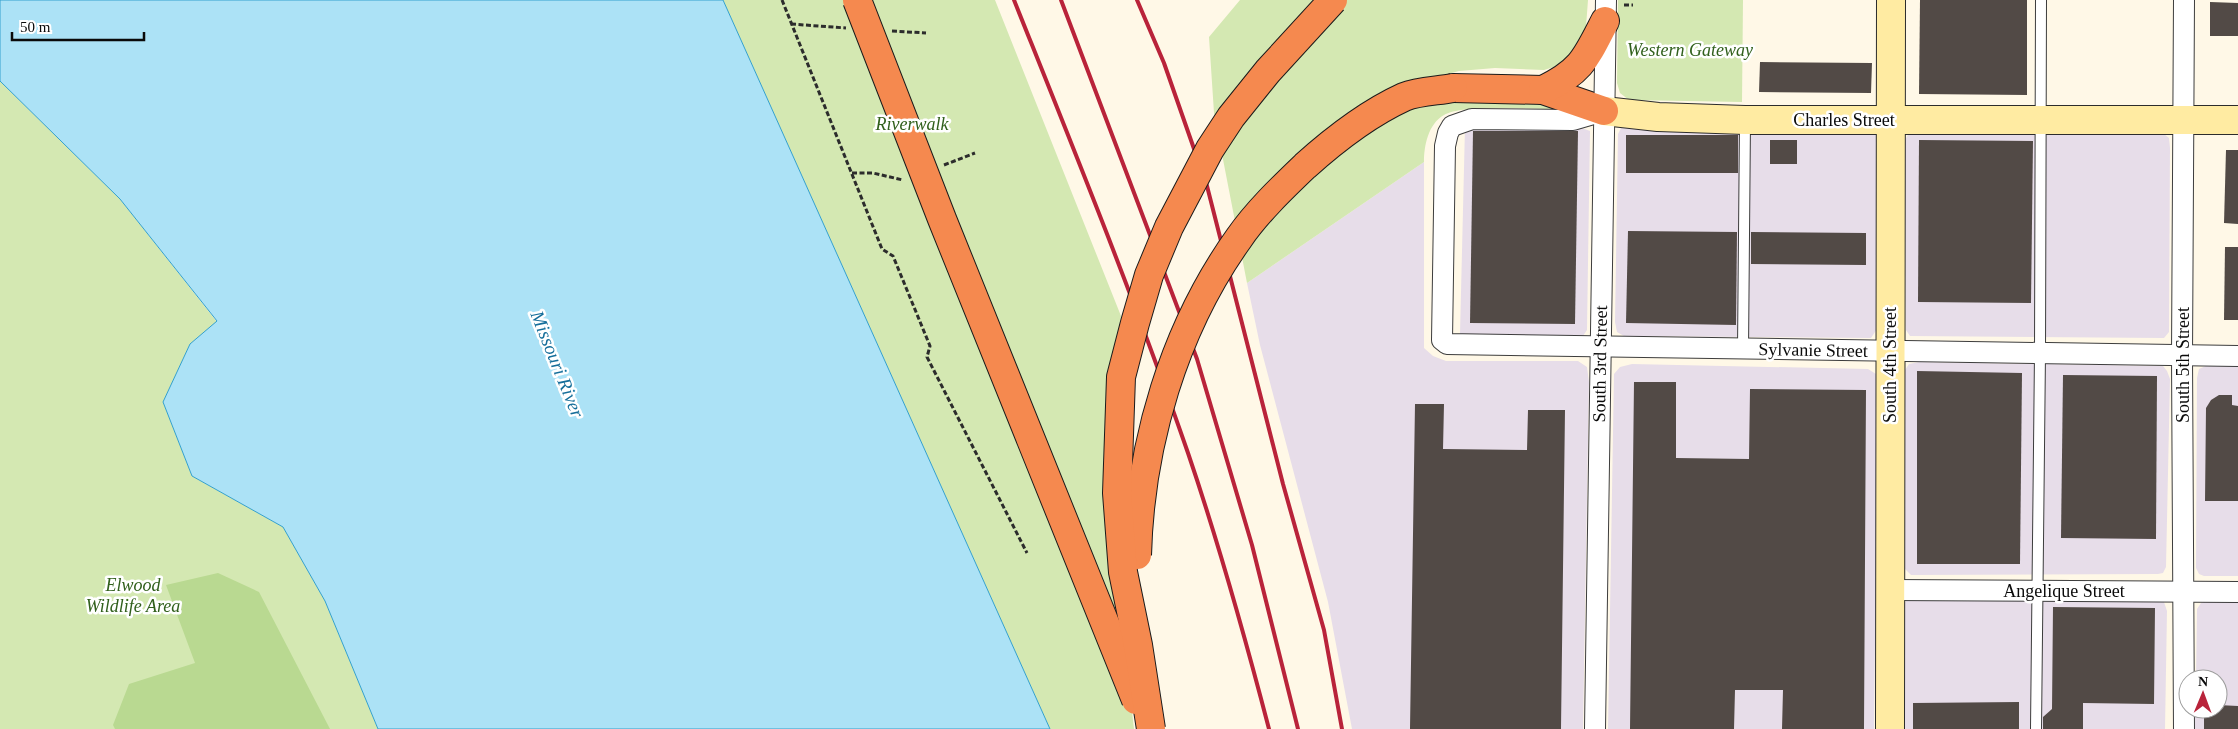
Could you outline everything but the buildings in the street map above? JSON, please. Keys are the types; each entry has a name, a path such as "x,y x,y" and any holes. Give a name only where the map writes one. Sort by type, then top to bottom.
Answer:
{"highway":[{"path":"857,0 950,237 1150,729"},
{"path":"1150,729 1138,645 1123,572 1117,493 1121,377 1149,275 1169,227 1210,149 1231,117 1268,71 1334,0"},
{"path":"1543,90 1564,80 1583,62 1612,9"},
{"path":"1150,729 1140,673 1137,580 1138,521 1147,455 1160,406 1195,315 1216,275 1239,238 1266,206 1332,142 1367,117 1406,97 1453,88 1543,90 1604,111"}],"main road":[{"name":"South 4th Street","path":"1890,729 1891,0"},
{"name":"Charles Street","path":"1604,111 1658,118 1745,120 2238,120"}],"street":[{"name":"South 5th Street","path":"2184,0 2182,356 2184,729"},
{"name":"South 3rd Street","path":"1595,729 1604,111 1612,9"},
{"name":"Charles Street","path":"1447,344 1442,340 1445,146 1452,126 1472,119 1573,120 1604,111"},
{"name":"Sylvanie Street","path":"1447,344 1743,350 2238,356"},
{"name":"Angelique Street","path":"1890,590 2238,592"}],"lane":[{"path":"2036,729 2041,0"},
{"path":"1743,350 1745,120"}],"path":[{"path":"782,0 882,249 893,256 930,346 927,357 1027,553"},
{"path":"1612,9 1633,5"}],"shaded area":[{"path":"1630,125 1879,133 1877,329 1871,338 1624,336 1617,332 1615,322 1618,134 1621,128"},
{"path":"1465,127 1582,128 1590,131 1587,330 1583,336 1460,334"},
{"path":"1920,129 2164,134 2169,138 2169,332 2164,338 1910,336 1906,330 1905,140 1910,131"},
{"path":"1424,162 1424,348 1433,356 1446,361 1578,361 1587,367 1589,382 1583,729 1352,729 1328,602 1260,345 1247,283"},
{"path":"1919,362 2163,366 2170,379 2166,567 2163,573 1911,575 1905,569 1902,560 1905,370 1909,364"},
{"path":"1632,364 1868,369 1876,374 1878,385 1874,729 1608,729 1614,374 1620,367"},
{"path":"2208,365 2238,366 2238,576 2204,576 2199,574 2196,568 2197,378 2199,369"},
{"path":"1909,597 2157,600 2164,602 2167,611 2165,729 1903,729 1904,604"},
{"path":"2210,600 2238,600 2238,729 2195,729 2195,719 2228,719 2228,669 2196,669 2197,609 2201,603"}],"green space":[{"name":"Riverwalk","path":"723,0 995,0 1121,316 1112,382 1111,529 1134,729 1050,729"},
{"path":"1240,0 1588,0 1585,40 1560,65 1544,70 1495,68 1459,71 1425,80 1578,110 1488,108 1454,111 1444,115 1434,124 1428,136 1424,162 1247,283 1214,113 1209,37"},
{"name":"Western Gateway","path":"1618,0 1743,0 1742,102 1629,100 1620,93 1617,83"},
{"name":"Elwood Wildlife Area","path":"0,81 120,199 217,322 190,344 163,402 192,476 283,527 325,601 378,729 0,729"},
{"path":"218,573 259,592 330,729 115,729 113,725 129,684 195,663 166,585"}],"water":[{"name":"Missouri River","path":"0,0 723,0 1050,729 378,729 325,601 283,527 192,476 163,402 190,344 217,321 120,199 0,81"}],"railway":[{"path":"1014,0 1125,282 1188,453 1231,591 1269,729"},
{"path":"1061,0 1197,359 1252,545 1298,729"},
{"path":"1137,0 1164,63 1207,186 1283,484 1324,630 1342,729"}]}
